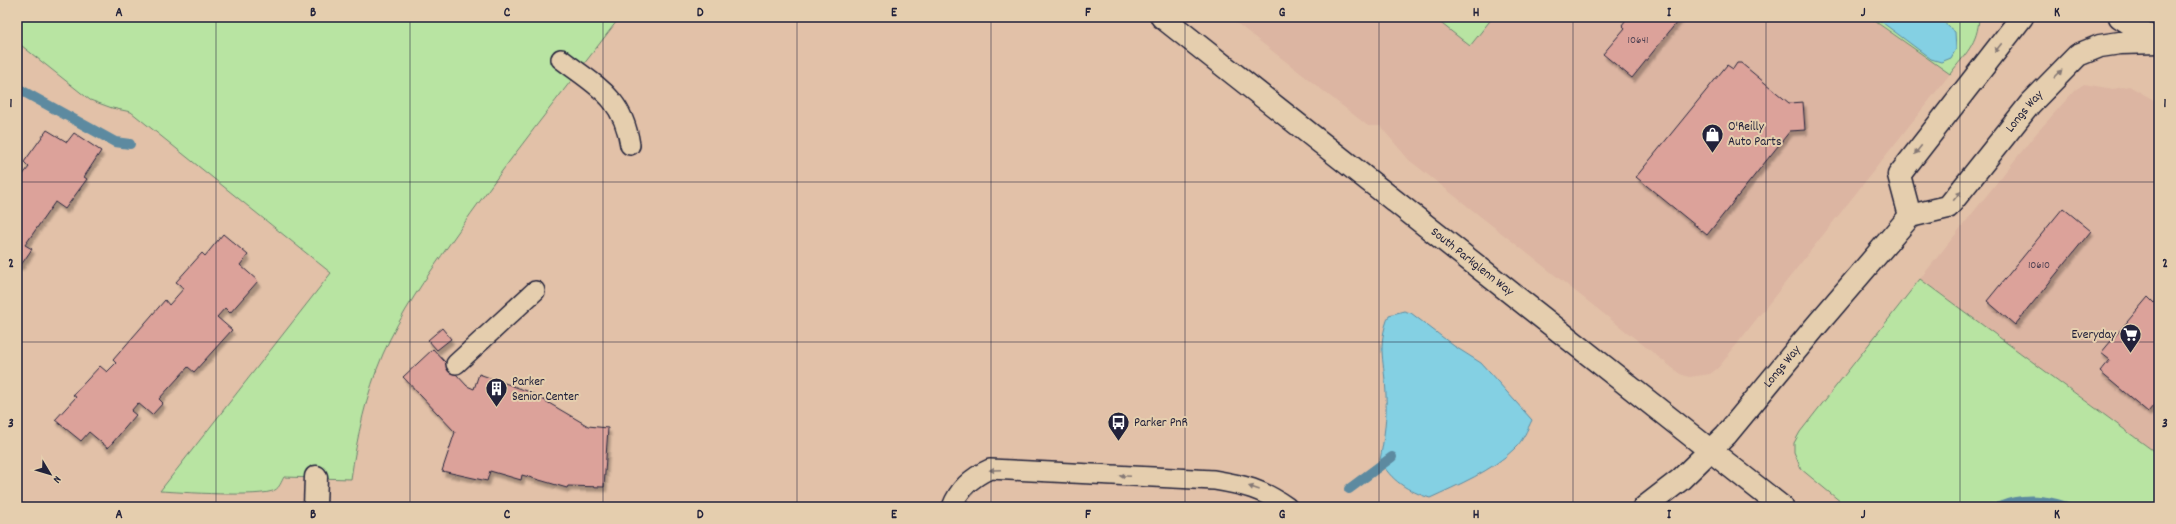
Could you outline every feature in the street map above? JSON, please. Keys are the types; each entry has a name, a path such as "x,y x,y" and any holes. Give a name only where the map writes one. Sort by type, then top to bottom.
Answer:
{"main road":[{"name":"South Parkglenn Way","path":"1162,17 1782,507"},
{"path":"1910,216 1899,175 2022,17"},
{"path":"2120,17 2159,42"},
{"name":"Longs Way","path":"1645,507 1680,480 1740,419 1816,326 1910,216 1948,207 2030,104 2078,55 2100,46 2120,43 2159,42"},
{"path":"315,507 316,477"}],"lane":[{"path":"561,59 605,93 617,105 627,126 630,144"},
{"path":"456,364 536,291"},
{"path":"952,507 962,488 976,476 990,469 1214,480 1242,484 1256,489 1288,507"}],"shaded area":[{"path":"1229,17 1869,17 1950,74 1718,368 1710,374 1689,377 1680,374 1409,160 1380,126 1368,126"},
{"path":"2084,84 2113,89 2129,86 2159,103 2159,455 1920,279 2034,136 2075,90"}],"green space":[{"path":"17,17 620,17 471,213 414,296 390,339 377,369 359,432 351,479 284,477 275,490 254,494 238,494 160,491 331,273 131,112 112,108 90,100 17,42"},
{"path":"1433,17 1493,17 1470,46"},
{"path":"1869,17 1979,17 1976,34 1970,48 1950,74"},
{"path":"1920,279 2159,455 2159,507 1847,507 1801,469 1794,452 1794,443 1800,432"}],"water":[{"path":"1875,17 1937,17 1955,32 1956,49 1951,58 1941,62 1931,59"},
{"path":"1404,311 1411,313 1454,346 1481,363 1532,420 1520,442 1496,464 1474,477 1430,498 1414,492 1401,484 1389,474 1380,460 1386,411 1382,355 1383,337 1389,315"}],"building":[{"path":"1628,17 1681,17 1632,78 1603,54 1625,28 1622,25"},
{"name":"O'Reilly Auto Parts","path":"1737,63 1741,63 1789,103 1803,102 1805,130 1790,131 1707,235 1636,177 1727,65 1733,69"},
{"path":"47,130 67,142 74,133 101,151 84,177 87,179 65,209 55,202 25,245 32,249 21,265 17,265 17,174 21,177 29,167 24,162"},
{"path":"2063,208 2091,231 2015,325 1987,301"},
{"path":"223,234 248,255 240,265 258,281 230,313 225,308 217,317 232,330 194,372 188,367 159,399 163,403 152,415 138,403 131,411 136,415 108,448 89,432 81,441 55,420 76,397 73,395 100,366 107,372 116,363 113,360 165,300 169,305 184,288 176,282 202,253 205,256"},
{"name":"Everyday","path":"2148,297 2154,303 2159,298 2159,399 2148,412 2100,372 2110,360 2101,353"},
{"path":"442,328 451,339 437,350 428,340"},
{"name":"Parker Senior Center","path":"433,349 467,386 474,389 479,374 530,392 588,426 608,428 604,487 568,486 567,488 522,475 521,480 490,471 487,481 442,471 455,432 403,377"}],"waterway":[{"path":"17,88 115,142 130,144"},
{"path":"1349,489 1392,457"},
{"path":"1999,507 2025,500 2050,502 2067,507"}],"place":[{"name":"O'Reilly Auto Parts","path":"1713,154"},
{"name":"Everyday","path":"2131,354"},
{"name":"Parker Senior Center","path":"496,408"},
{"name":"Parker PnR","path":"1119,442"}]}
